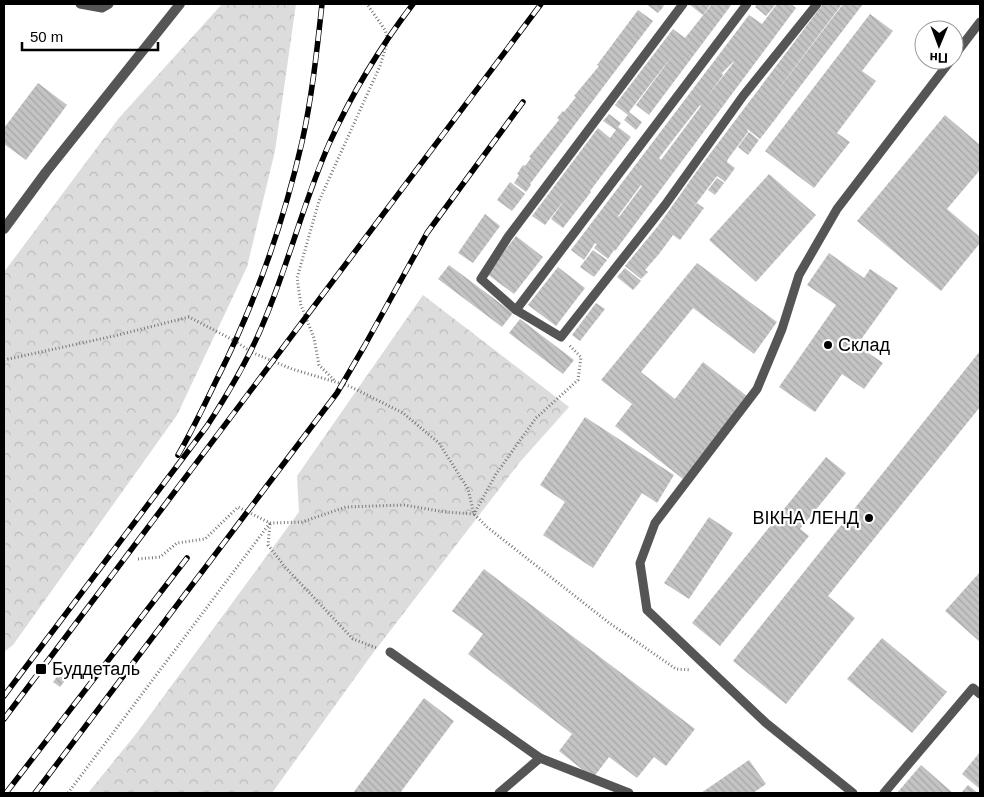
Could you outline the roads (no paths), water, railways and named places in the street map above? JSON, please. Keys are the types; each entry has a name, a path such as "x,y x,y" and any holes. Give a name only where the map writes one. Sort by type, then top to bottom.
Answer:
{"street":[{"path":"4,229 46,172 180,4"}],"lane":[{"path":"80,4 102,8 109,4"},
{"path":"683,4 508,237 481,279 516,310 561,337 665,205 743,96 817,4"},
{"path":"516,310 747,4"},
{"path":"964,43 980,22"},
{"path":"853,793 766,723 647,610 640,563 655,523 757,389 782,329 799,275 837,209 943,70"},
{"path":"390,652 540,758 629,793"},
{"path":"884,793 973,688 980,694"},
{"path":"499,793 540,758"}],"railway":[{"path":"178,455 243,324 286,204 306,125 322,4"},
{"path":"4,696 207,426 231,387 246,361 265,319 329,144 367,72 413,4"},
{"path":"4,719 541,4"},
{"path":"35,793 337,393 427,233 523,102"},
{"path":"6,793 187,558"}],"place":[{"name":"Склад","path":"828,345"},
{"name":"ВІКНА ЛЕНД","path":"869,518"},
{"name":"Буддеталь","path":"41,669"}]}
